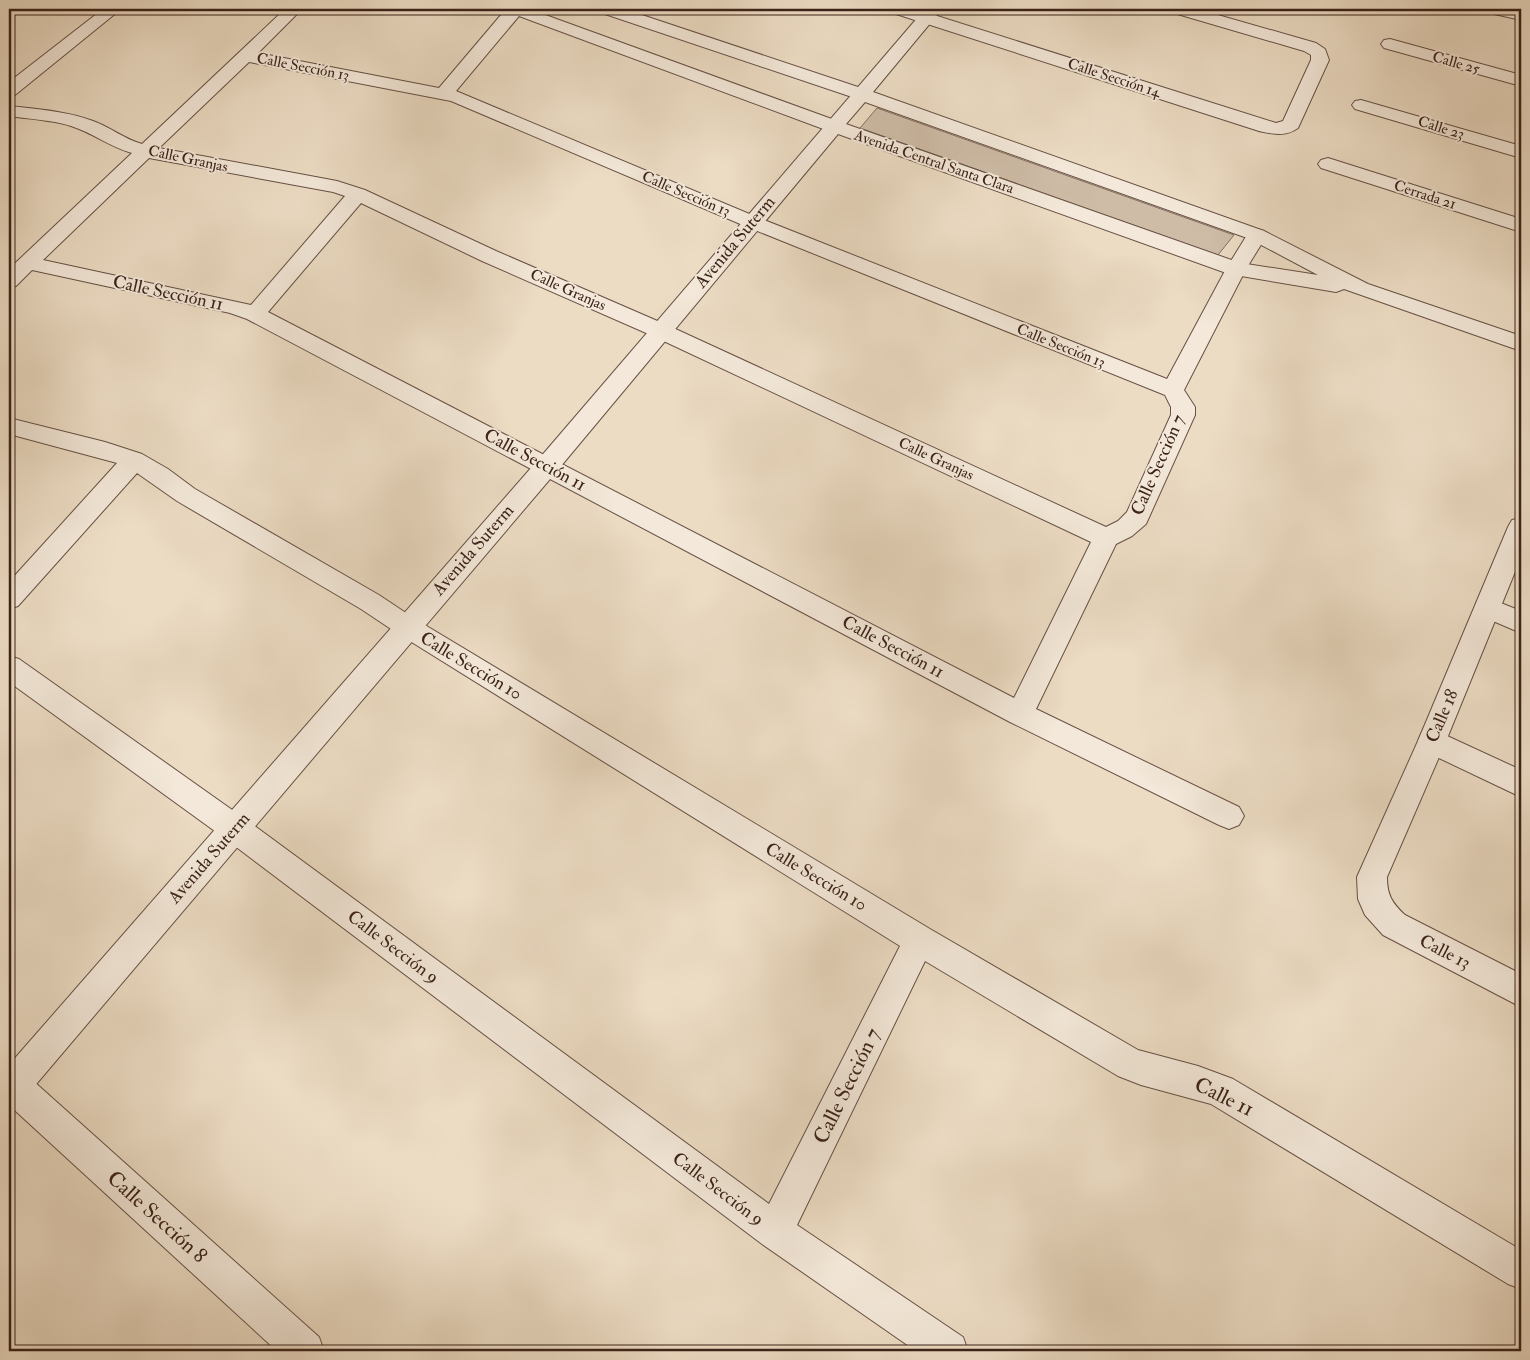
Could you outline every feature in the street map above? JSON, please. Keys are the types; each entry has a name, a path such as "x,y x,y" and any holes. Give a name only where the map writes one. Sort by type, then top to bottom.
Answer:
{"street":[{"path":"9,91 113,9"},
{"path":"9,281 144,150 294,9"},
{"path":"444,94 515,9"},
{"name":"Avenida Central Santa Clara","path":"515,9 833,126 1236,269 1360,289"},
{"name":"Avenida Central Santa Clara","path":"608,9 861,94 1256,235 1360,289 1521,344"},
{"name":"Calle Sección 14","path":"898,9 930,13 1276,129 1288,127 1320,60 1318,53 1315,50 1180,9"},
{"path":"1496,9 1521,15"},
{"name":"Avenida Suterm","path":"10,1086 406,626 547,466 930,13"},
{"name":"Calle 25","path":"1390,44 1521,81"},
{"name":"Calle Sección 13","path":"244,56 456,97 752,222 1173,390"},
{"name":"Calle 23","path":"1361,104 1521,152"},
{"name":"Calle Granjas","path":"9,111 72,120 89,126 122,144 165,156 337,188 358,194 489,256 661,331 1106,538"},
{"name":"Cerrada 21","path":"1328,164 1521,226"},
{"path":"255,314 358,194"},
{"name":"Calle Sección 7","path":"1106,538 1121,532 1132,524 1183,415 1183,407 1173,390 1236,269 1256,235"},
{"name":"Calle Sección 11","path":"28,263 234,307 255,314 1020,714 1229,816"},
{"name":"Calle Sección 10","path":"9,426 105,450 134,460 159,475 186,495 370,602 406,626 919,940"},
{"path":"9,599 134,460"},
{"name":"Calle 18","path":"1376,905 1371,892 1372,877 1432,741 1521,527"},
{"path":"1020,714 1106,538"},
{"path":"1488,608 1521,623"},
{"name":"Calle Sección 9","path":"9,667 234,828 775,1231 949,1351"},
{"path":"1432,741 1521,784"},
{"name":"Calle 13","path":"1376,905 1382,915 1394,925 1521,991"},
{"name":"Calle Sección 7","path":"775,1231 919,940"},
{"name":"Calle 11","path":"919,940 1130,1064 1150,1071 1197,1082 1221,1091 1521,1271"},
{"name":"Calle Sección 8","path":"10,1086 305,1351"}],"shaded area":[{"path":"877,108 1234,235 1218,255 860,128"}]}
